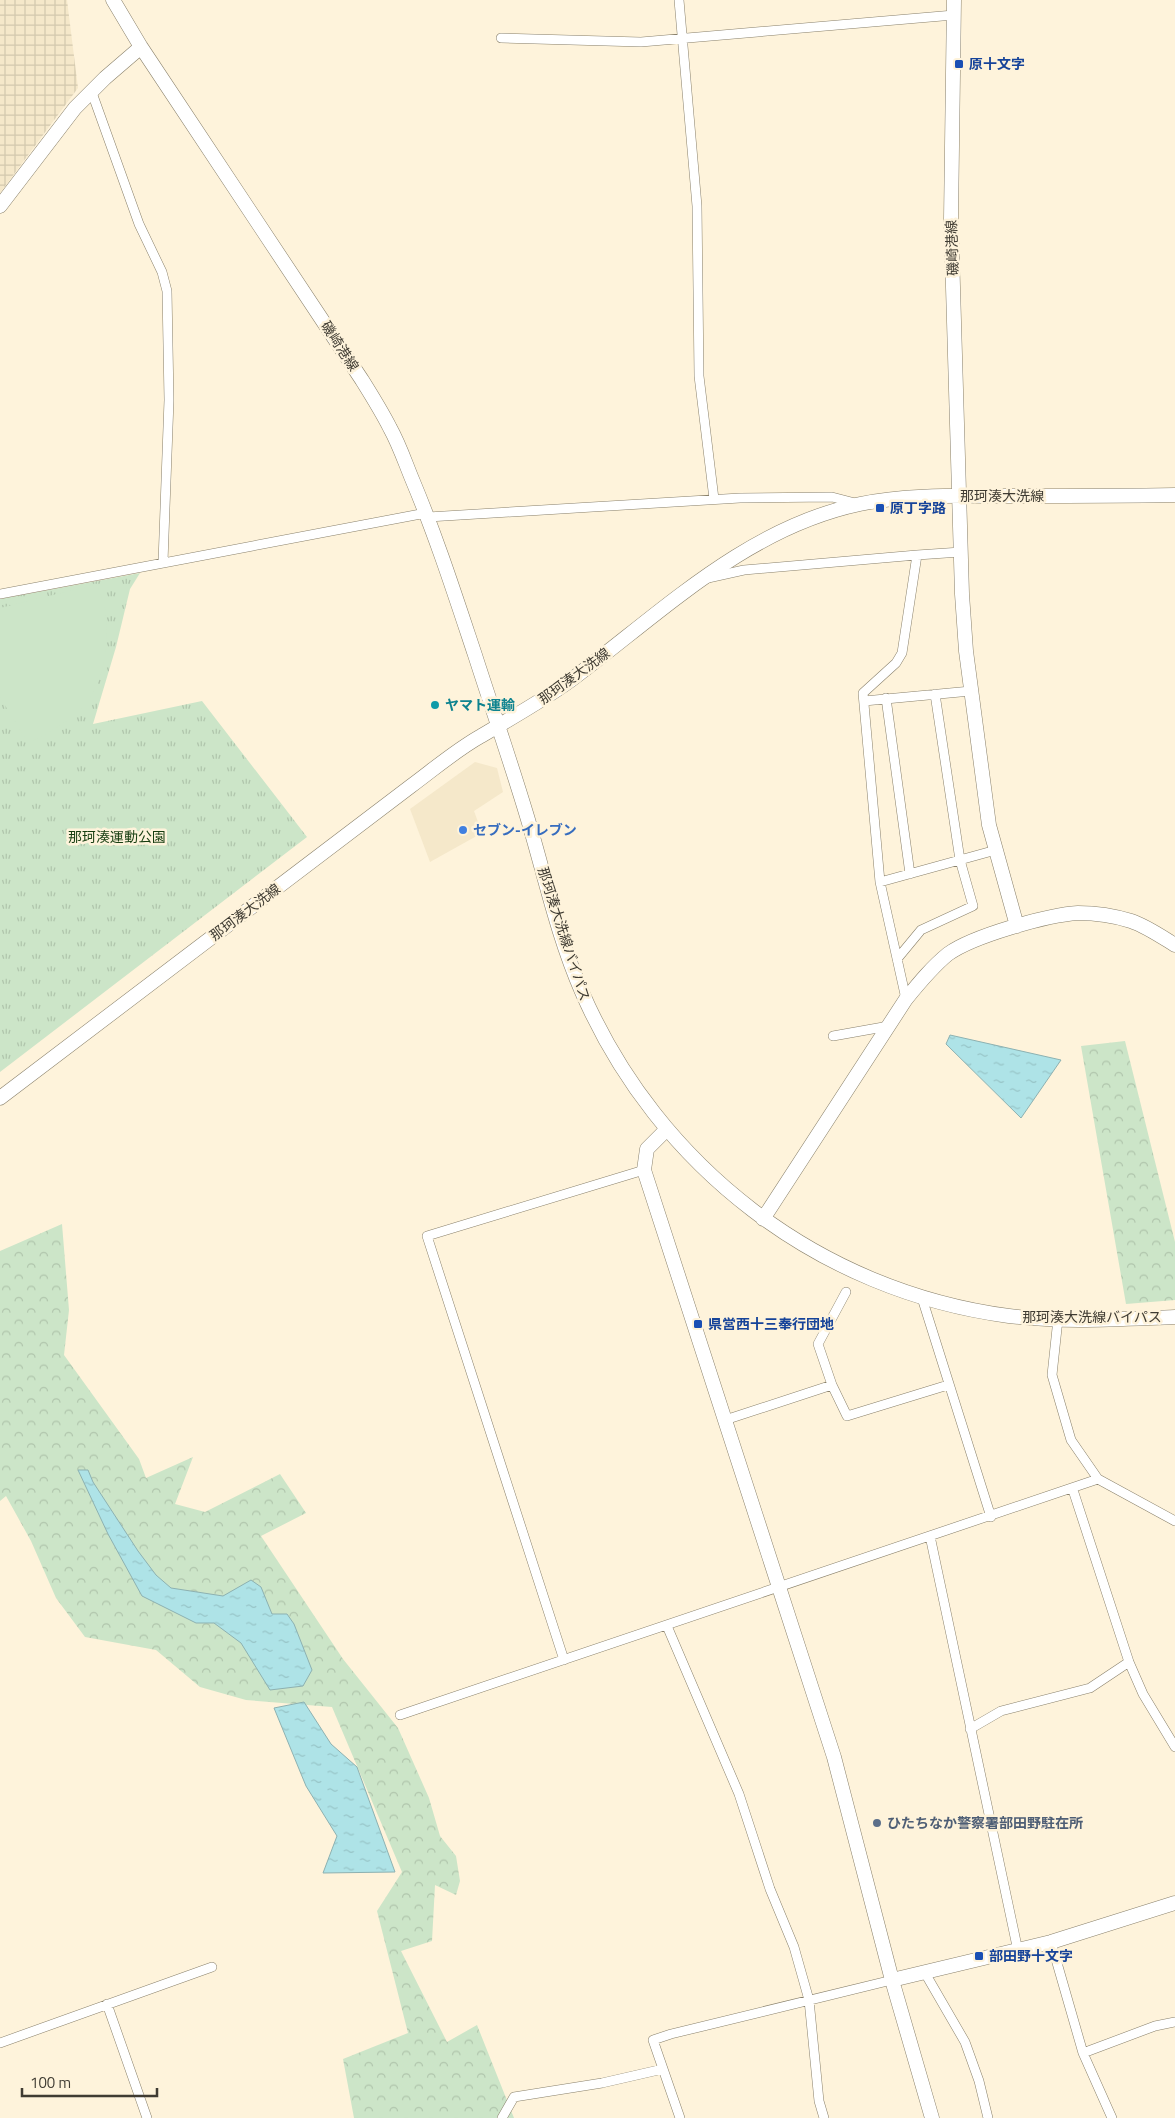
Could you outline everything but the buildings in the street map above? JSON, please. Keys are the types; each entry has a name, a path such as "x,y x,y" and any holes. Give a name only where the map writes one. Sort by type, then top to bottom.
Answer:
{"main road":[{"name":"磯崎港線","path":"113,0 142,47 362,380 391,430 427,515 498,726"},
{"name":"磯崎港線","path":"954,0 952,219 961,552 966,642 989,824 1017,926"},
{"path":"0,206 91,90 142,47"},
{"name":"那珂湊大洗線","path":"0,1098 474,740 550,695 704,578 770,536 816,517 859,504 900,498 1175,494"},
{"name":"那珂湊大洗線バイパス","path":"498,726 581,989 614,1055 666,1130 707,1172 763,1219 847,1268 922,1298 1007,1316 1058,1319 1175,1318"},
{"path":"763,1219 906,999 925,976 949,954 981,938 1017,926 1078,913 1106,915 1133,922 1175,945"},
{"path":"666,1130 647,1149 644,1170 834,1758 892,1980 932,2118"},
{"path":"892,1980 1018,1951 1175,1903"}],"street":[{"path":"679,0 684,37 697,206 698,376 714,499"},
{"path":"501,38 641,42 954,15"},
{"path":"91,90 139,224 162,272 167,291 169,400 163,562"},
{"path":"0,594 163,562 427,515 714,499 832,497 859,504"},
{"path":"704,578 744,570 961,552"},
{"path":"906,999 880,882 863,693 896,664 902,653 917,555"},
{"path":"864,700 972,691"},
{"path":"897,960 921,930 973,906 960,860 935,694"},
{"path":"886,698 910,874"},
{"path":"880,882 996,850"},
{"path":"833,1036 889,1026"},
{"path":"564,1660 427,1236 644,1170"},
{"path":"846,1292 818,1344 832,1385 847,1416 948,1384"},
{"path":"922,1298 991,1517"},
{"path":"1058,1319 1052,1375 1071,1440 1098,1479 1175,1522"},
{"path":"725,1420 832,1385"},
{"path":"400,1714 667,1626 779,1586 1072,1490 1098,1479"},
{"path":"1072,1490 1129,1662 1143,1694 1175,1747"},
{"path":"930,1536 1018,1951"},
{"path":"667,1626 739,1794 770,1889 794,1947 809,2000 818,2094 824,2118"},
{"path":"970,1728 1001,1711 1090,1688 1129,1662"},
{"path":"1051,1942 1083,2053 1112,2118"},
{"path":"0,2043 212,1967"},
{"path":"925,1973 970,2055 988,2118"},
{"path":"680,2118 653,2040 892,1980"},
{"path":"106,2004 147,2118"},
{"path":"1083,2053 1156,2026 1175,2022"},
{"path":"502,2118 514,2097 602,2083 664,2069"}],"shaded area":[{"path":"0,0 67,0 78,88 0,193"},
{"path":"475,762 497,768 503,792 474,811 482,833 430,862 410,809"}],"green space":[{"name":"那珂湊運動公園","path":"140,573 130,589 116,647 93,724 202,701 307,837 0,1072 0,599"},
{"path":"97,584 104,606 107,636 103,665 94,691 77,713 60,726 28,743 0,697 0,608"},
{"path":"1125,1041 1175,1242 1175,1300 1126,1304 1081,1046"},
{"path":"62,1224 69,1310 64,1355 139,1459 146,1478 193,1457 175,1504 205,1512 280,1474 306,1513 261,1536 343,1659 398,1728 429,1798 440,1836 456,1856 460,1881 456,1895 435,1885 432,1941 401,1951 447,2042 477,2025 514,2118 354,2118 343,2059 408,2033 377,1911 402,1872 332,1707 246,1700 200,1687 156,1650 85,1637 56,1598 31,1541 6,1496 0,1501 0,1251"}],"water":[{"path":"950,1035 1061,1060 1021,1118 946,1044"},
{"path":"78,1470 88,1470 93,1482 138,1551 156,1575 171,1588 223,1596 251,1580 261,1587 272,1614 287,1614 294,1624 312,1670 303,1686 270,1690 241,1643 214,1623 196,1623 142,1596 108,1534"},
{"path":"304,1702 331,1744 357,1767 395,1872 323,1873 337,1836 306,1786 274,1708"}],"place":[{"name":"原十文字","path":"959,64"},
{"name":"原丁字路","path":"880,508"},
{"name":"ヤマト運輸","path":"435,705"},
{"name":"セブン-イレブン","path":"463,830"},
{"name":"県営西十三奉行団地","path":"698,1324"},
{"name":"ひたちなか警察署部田野駐在所","path":"877,1823"},
{"name":"部田野十文字","path":"979,1956"}]}
